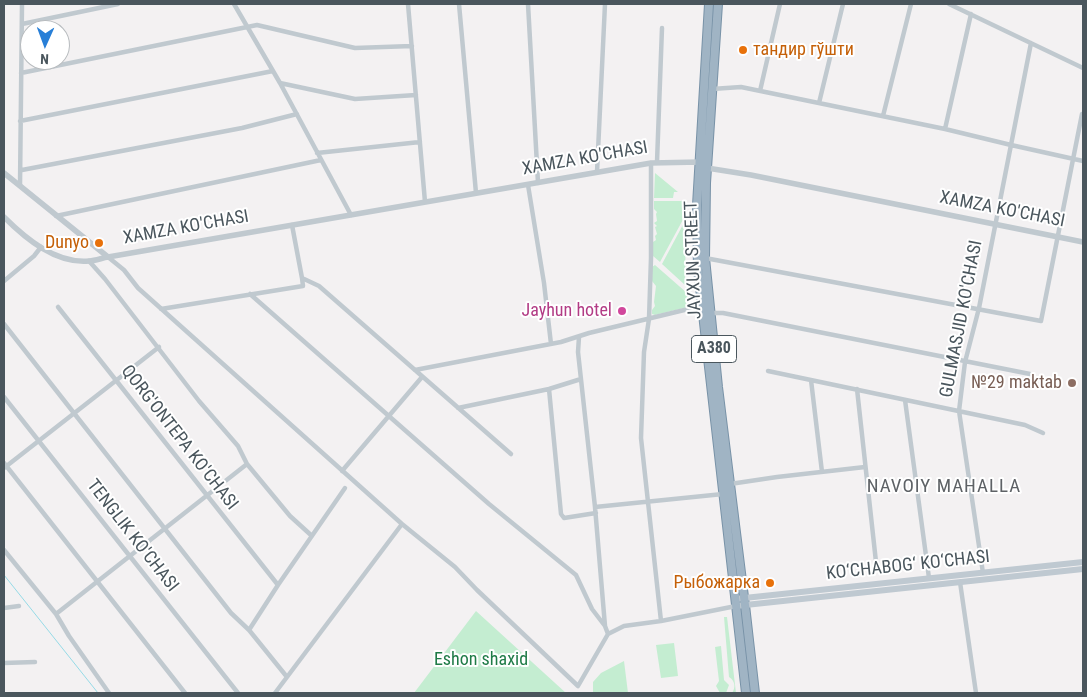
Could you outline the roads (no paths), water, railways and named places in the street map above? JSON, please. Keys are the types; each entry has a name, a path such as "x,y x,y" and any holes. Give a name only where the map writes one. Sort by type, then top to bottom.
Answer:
{"highway":[{"name":"JAYXUN STREET","path":"709,4 696,239 701,306 745,689"},
{"name":"JAYXUN STREET","path":"718,4 707,168 705,258 754,693"},
{"path":"745,689 754,684"}],"main road":[{"name":"KO‘CHABOG‘ KO‘CHASI","path":"868,589 929,578 962,579 983,573 1083,562"},
{"name":"KO‘CHABOG‘ KO‘CHASI","path":"736,603 962,579 1083,569"}],"street":[{"path":"22,4 22,20"},
{"path":"41,20 118,4"},
{"path":"234,4 274,71 351,215"},
{"path":"408,4 425,202"},
{"path":"459,4 476,193"},
{"path":"528,4 538,183"},
{"path":"597,172 605,4"},
{"path":"760,91 780,4"},
{"path":"819,103 844,4"},
{"path":"883,116 911,4"},
{"path":"949,4 1083,68"},
{"path":"945,129 971,14"},
{"path":"21,73 257,26 355,48 412,46"},
{"path":"661,621 641,438 644,352 649,319 654,162 662,28"},
{"name":"GULMASJID KO'CHASI","path":"983,573 959,411 965,362 979,308 1031,43"},
{"path":"20,186 22,170 20,121 21,70"},
{"path":"20,121 274,71"},
{"path":"280,83 355,99 416,95"},
{"path":"712,89 740,87 945,129 1083,161"},
{"path":"22,170 242,128 297,114"},
{"path":"705,258 1041,321 1082,114"},
{"path":"317,153 420,142"},
{"path":"56,216 321,160"},
{"name":"XAMZA KO'CHASI","path":"89,261 108,256 654,162 700,162"},
{"path":"700,162 707,168"},
{"name":"XAMZA KO'CHASI","path":"707,168 751,175 1083,242"},
{"path":"4,173 124,270 138,288 161,309 402,524 455,567 476,590 578,686 608,634 624,626 661,621 736,603"},
{"path":"528,185 544,283 551,344"},
{"path":"4,218 51,253 69,260 89,261 159,347 199,401 238,446 247,464 290,516 312,536"},
{"path":"161,309 303,286 292,225"},
{"path":"4,281 34,256 41,247"},
{"path":"302,278 319,286 511,454"},
{"path":"250,294 388,417 489,504 576,575 592,609 606,626"},
{"path":"415,370 551,344 701,306"},
{"name":"QORG'ONTEPA KO'CHASI","path":"58,307 278,586"},
{"path":"710,313 723,313 1030,374"},
{"path":"4,324 231,613 249,630 287,677"},
{"path":"579,336 578,352 608,634"},
{"path":"159,347 39,441 5,465 185,693"},
{"path":"768,370 1025,426 1043,433"},
{"path":"342,471 422,377"},
{"path":"458,408 549,389 581,379"},
{"path":"811,380 822,472"},
{"path":"549,389 561,514 564,518 596,514"},
{"path":"857,389 876,562"},
{"name":"TENGLIK KO'CHASI","path":"4,396 238,693"},
{"path":"906,400 929,578"},
{"path":"56,614 247,464"},
{"path":"730,484 865,467"},
{"path":"249,630 345,488"},
{"path":"595,507 723,494"},
{"path":"274,693 402,524"},
{"path":"4,550 56,614 109,693"},
{"path":"962,579 976,693"},
{"path":"4,608 19,606"},
{"path":"4,663 35,662"}],"waterway":[{"path":"4,575 98,693"}],"place":[{"name":"тандир гўшти","path":"743,50"},
{"name":"Dunyo","path":"99,243"},
{"name":"Jayhun hotel","path":"622,311"},
{"name":"№29 maktab","path":"1072,383"},
{"name":"Рыбожарка","path":"770,583"}],"district":[{"name":"NAVOIY MAHALLA","path":"944,487"}],"park label":[{"name":"Eshon shaxid","path":"481,660"}]}
